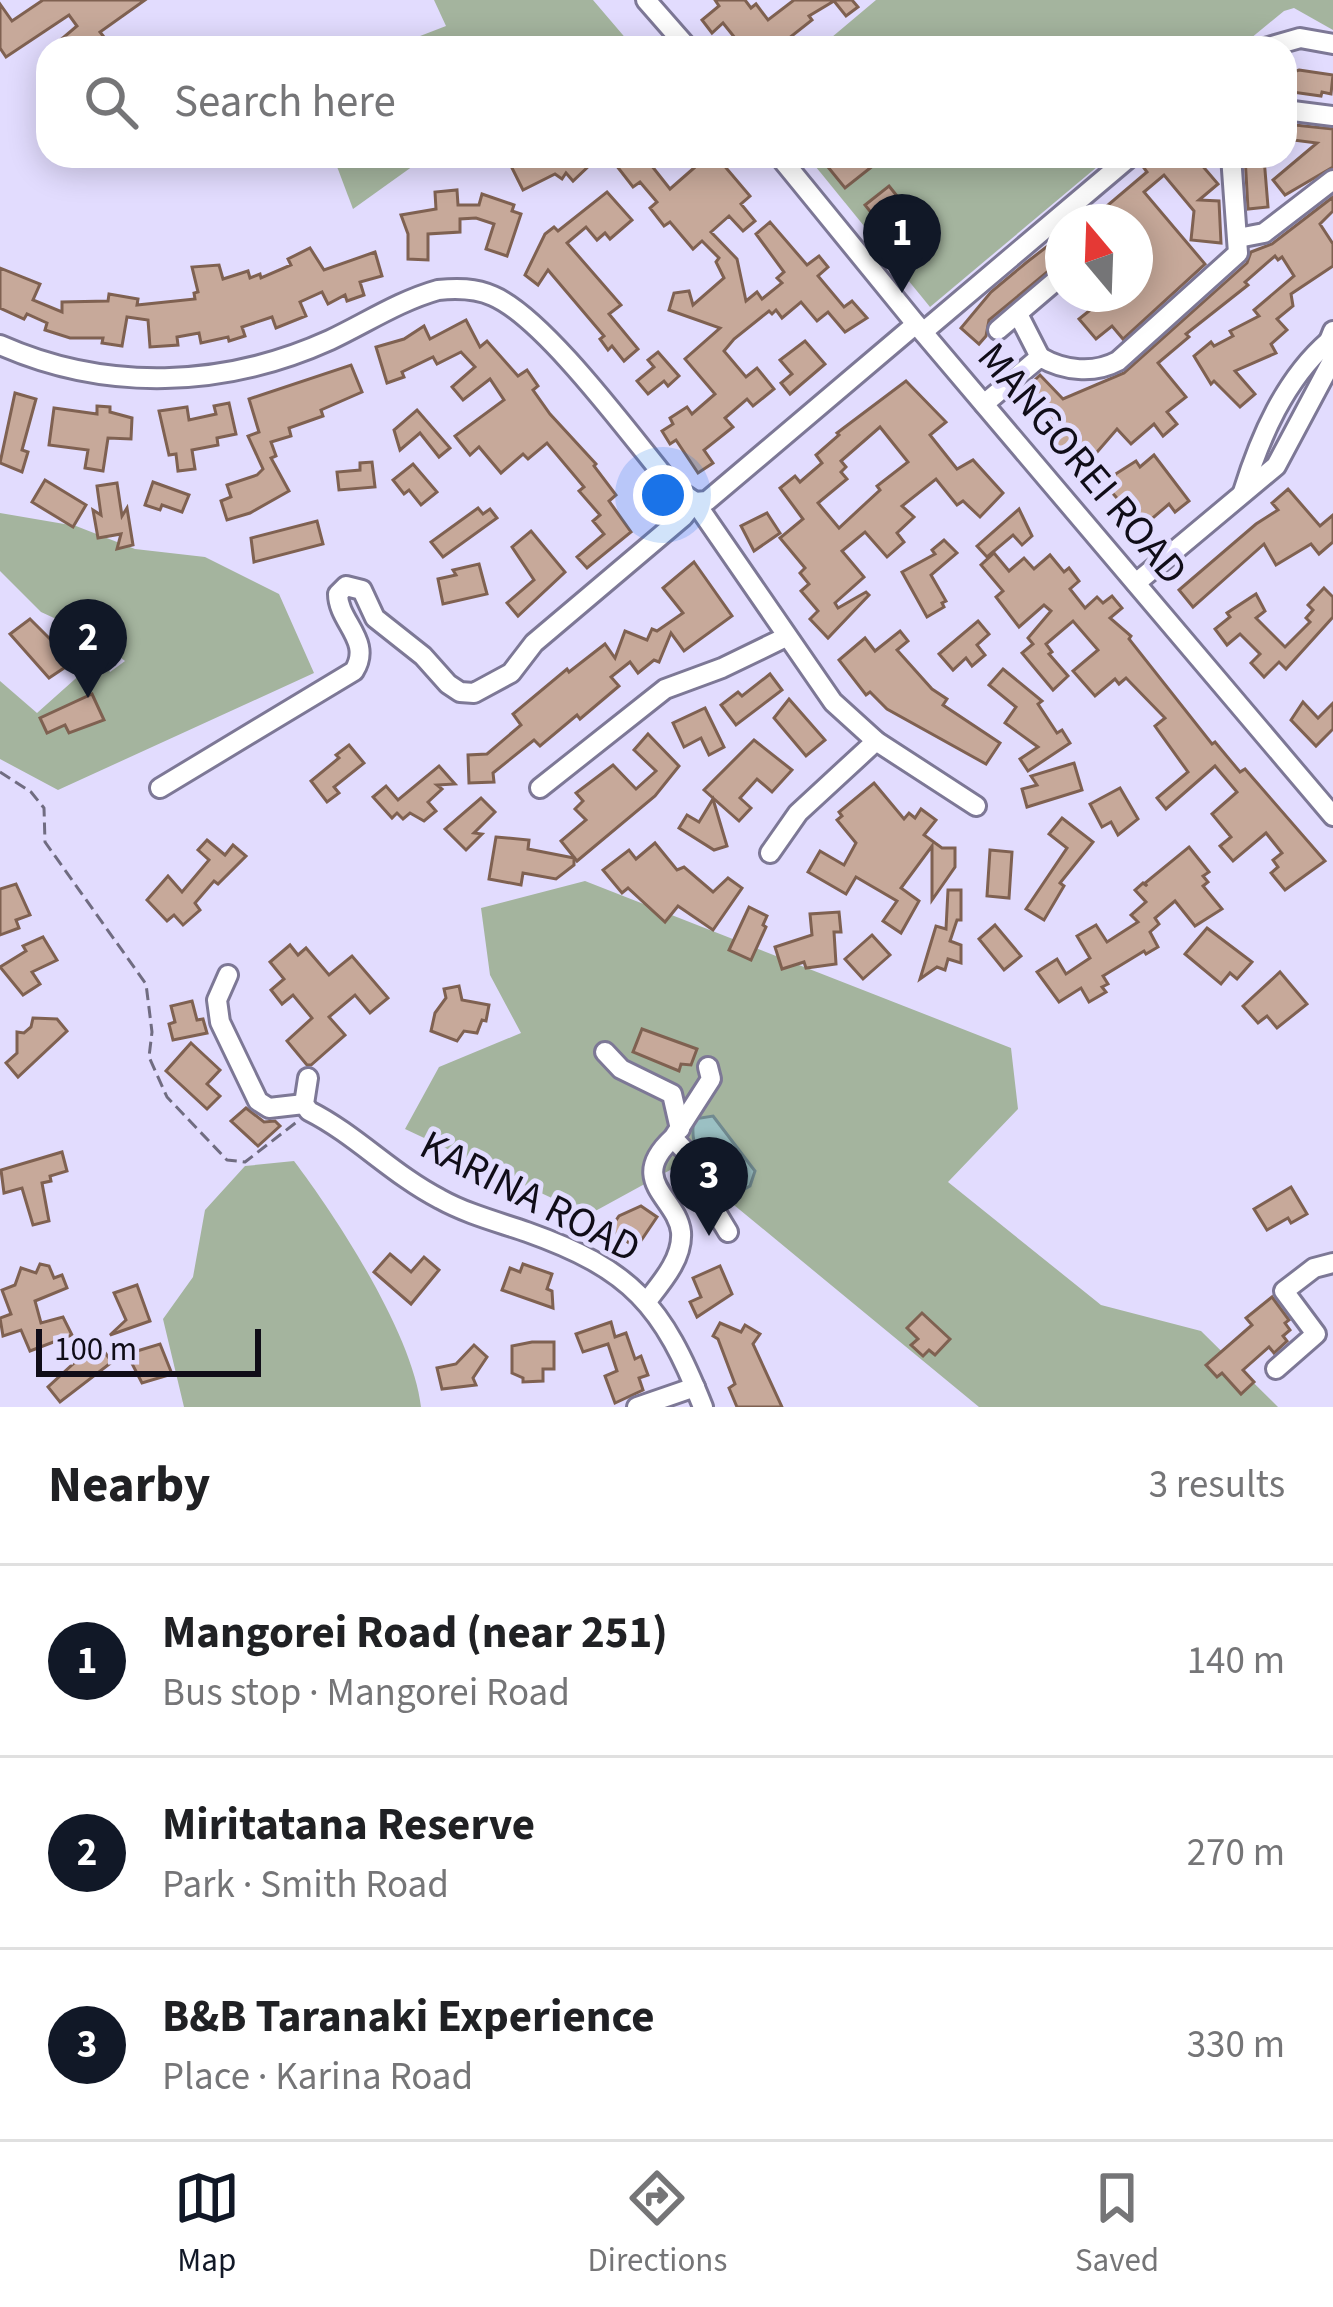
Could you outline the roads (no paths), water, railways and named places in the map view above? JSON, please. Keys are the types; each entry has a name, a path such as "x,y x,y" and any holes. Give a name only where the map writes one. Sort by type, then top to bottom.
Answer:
{"street":[{"path":"646,0 678,36"},
{"path":"1297,39 1333,44"},
{"path":"1297,112 1333,116"},
{"name":"MANGOREI ROAD","path":"789,168 1333,816"},
{"path":"160,788 354,670 360,662 358,642 337,603 346,586 362,590 375,618 460,692 474,693 511,673 534,643 683,517 694,502 707,501 1116,168"},
{"path":"1018,314 1040,357 1057,367 1103,369 1118,361 1238,253 1232,168"},
{"path":"1238,238 1264,233 1333,180"},
{"path":"0,345 81,372 190,378 296,354 421,295 458,288 495,296 530,321 673,487 694,502 833,702 876,741 976,806"},
{"path":"998,330 1045,290"},
{"path":"1136,583 1243,492 1282,399 1306,361 1331,336"},
{"path":"984,404 1040,357"},
{"path":"540,788 665,689 786,637"},
{"path":"770,853 798,813 876,741"},
{"path":"228,974 217,1000 220,1022 258,1101 268,1108 306,1107 308,1078"},
{"path":"605,1052 622,1069 672,1094 676,1134 728,1232"},
{"path":"647,1301 678,1254 681,1232 676,1216 659,1196 655,1168 659,1151 676,1134 711,1079 708,1067"},
{"name":"KARINA ROAD","path":"306,1107 446,1203 596,1261 647,1301 674,1340 703,1407"},
{"path":"1276,1369 1316,1334 1284,1291 1314,1268 1333,1263"},
{"path":"637,1407 695,1388"}],"place":[{"name":"Mangorei Road (near 251)","path":"902,293"},
{"name":"Miritatana Reserve","path":"88,698"},
{"name":"B&B Taranaki Experience","path":"709,1236"}]}
